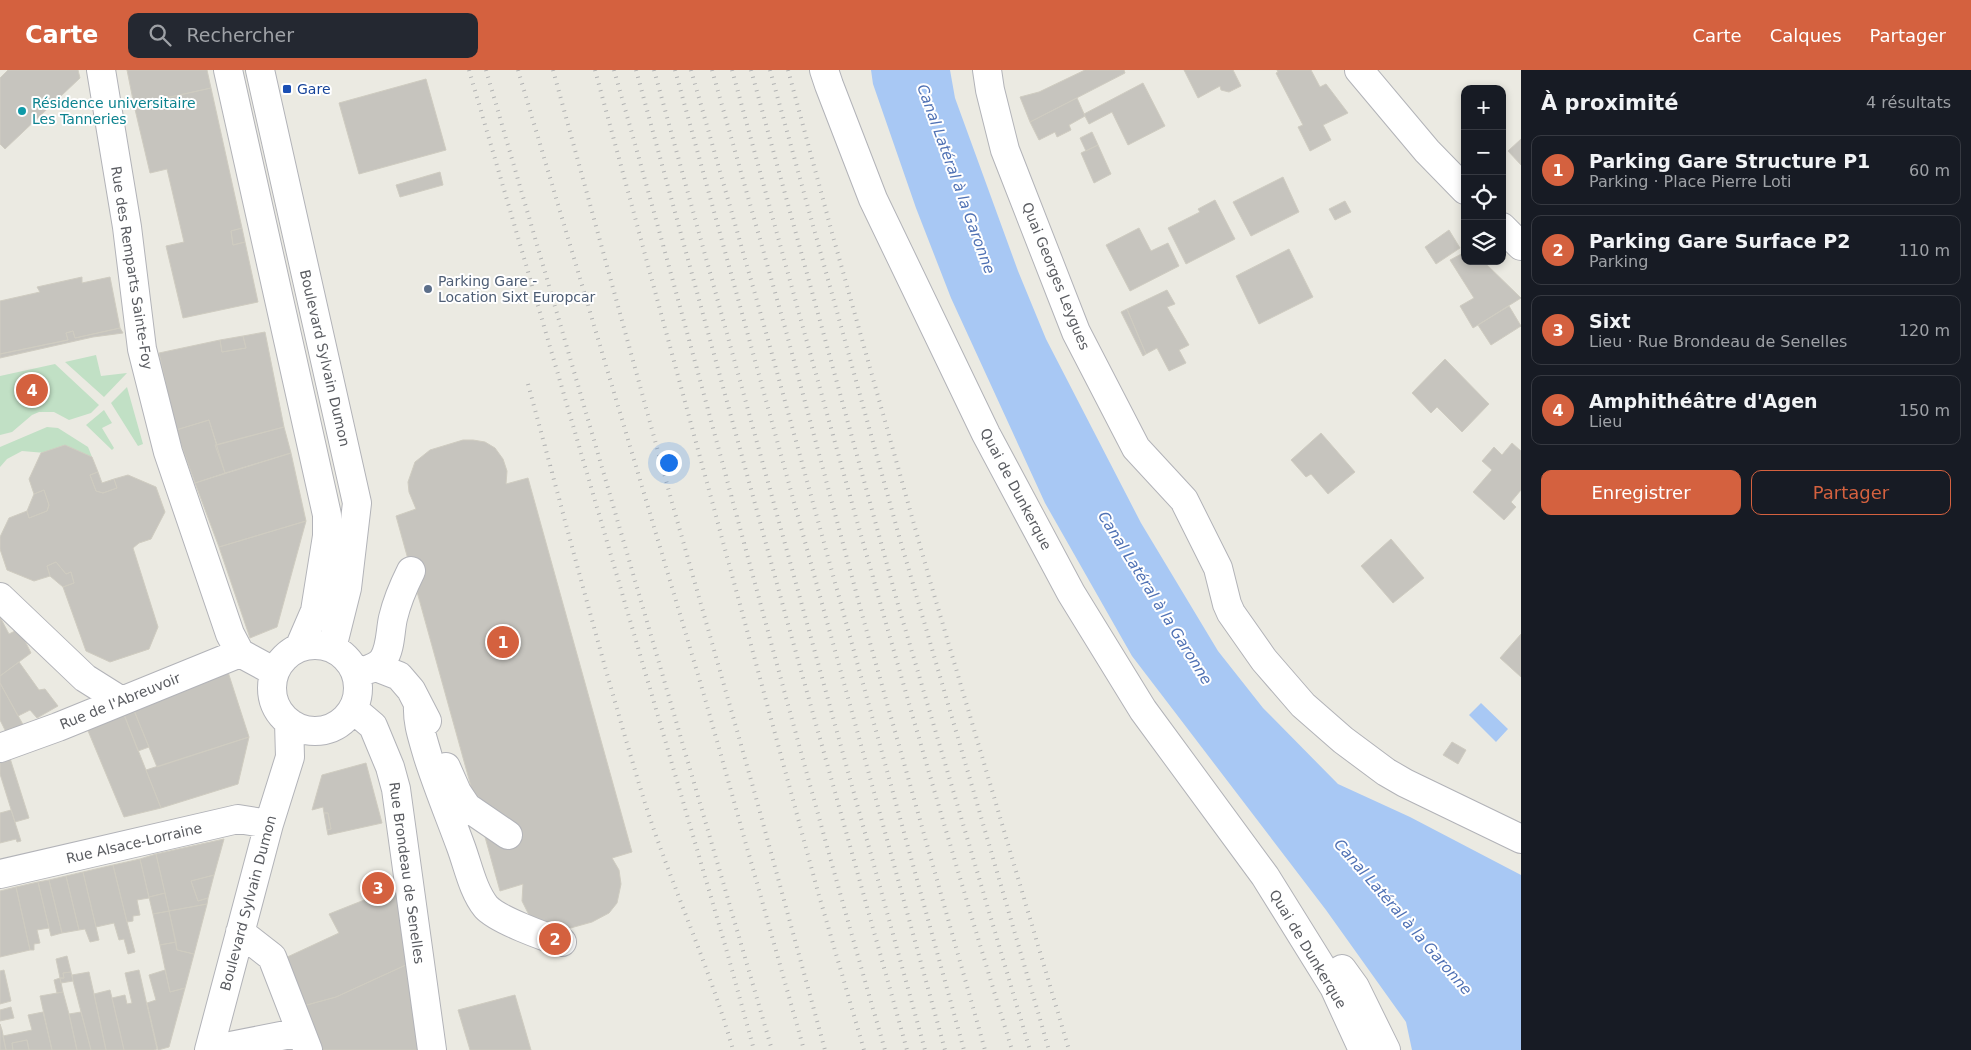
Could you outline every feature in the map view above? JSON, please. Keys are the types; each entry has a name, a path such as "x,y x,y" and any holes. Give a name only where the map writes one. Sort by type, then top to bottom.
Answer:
{"street":[{"name":"Rue des Remparts Sainte-Foy","path":"101,70 127,226 142,349 168,452 230,634 240,653"},
{"path":"228,70 327,515 327,536 315,611 299,648"},
{"name":"Boulevard Sylvain Dumon","path":"260,70 357,504 347,588 332,648"},
{"name":"Quai de Dunkerque","path":"824,70 877,208 986,434 1071,593 1143,710 1265,876 1334,988 1363,1050"},
{"name":"Quai Georges Leygues","path":"987,70 1005,150 1076,332 1136,448 1184,500 1218,568 1227,604 1236,622 1264,660 1303,705 1343,740 1386,772 1405,783 1521,839"},
{"path":"1359,70 1427,151 1461,186"},
{"path":"1506,231 1521,246"},
{"path":"411,571 400,593 392,620 389,646 384,659 366,670 358,686 357,698 353,709 345,720 333,727 301,726 281,714 274,702 272,682 274,672 284,657 299,648 310,645 332,648 351,663 366,670 399,676 411,690 437,736 446,768 457,792 467,807 508,835"},
{"path":"0,597 85,678 120,700"},
{"path":"240,653 274,672"},
{"name":"Rue de l'Abreuvoir","path":"0,748 58,727 120,700 240,653"},
{"path":"418,705 417,722 440,794 477,890 486,906 509,921 562,942"},
{"name":"Rue Brondeau de Senelles","path":"353,709 373,726 388,760 396,789 432,1050"},
{"name":"Boulevard Sylvain Dumon","path":"210,1050 269,824 301,726"},
{"name":"Rue Alsace-Lorraine","path":"0,874 238,819 269,824"},
{"name":"Quai de Dunkerque","path":"1265,876 1318,934 1355,987 1386,1050"},
{"path":"210,1050 305,1041 272,957 240,932"}],"green space":[{"path":"96,355 101,376 127,373 104,397 65,362"},
{"path":"55,364 99,405 91,413 69,420 54,412 39,412 32,415 12,432 0,435 0,376"},
{"path":"127,387 143,444 138,446 111,403"},
{"path":"104,410 112,423 102,428 114,448 112,450 86,425"},
{"path":"47,427 58,428 88,447 92,457 22,451 7,459 0,467 0,447"}],"water":[{"name":"Canal Latéral à la Garonne","path":"871,70 950,70 955,98 1018,271 1046,339 1141,523 1218,651 1263,708 1338,784 1410,817 1521,875 1521,1050 1412,1050 1406,1022 1326,910 1132,656 1045,503 951,298 916,208 873,84"},
{"path":"1481,703 1508,729 1496,742 1469,715"}],"building":[{"name":"Résidence universitaire Les Tanneries","path":"8,70 78,70 80,78 5,149 0,144 0,78"},
{"path":"127,70 207,70 211,88 134,105"},
{"path":"1085,70 1124,70 1125,73 1030,122 1020,97 1039,92"},
{"path":"1184,70 1233,70 1241,86 1229,92 1221,90 1220,86 1198,98"},
{"path":"1277,70 1311,70 1320,87 1326,84 1348,113 1323,125 1331,140 1310,151 1298,127 1303,125 1276,73 1278,72"},
{"path":"426,79 446,150 359,174 339,103"},
{"path":"1143,83 1165,126 1128,145 1112,112 1089,124 1084,114"},
{"path":"211,88 242,228 231,231 233,245 245,242 258,302 183,318 166,246 184,242 167,169 150,173 134,105"},
{"path":"1077,98 1085,116 1069,125 1071,130 1057,137 1055,132 1039,140 1030,122"},
{"path":"1092,132 1098,145 1086,151 1080,138"},
{"path":"1521,139 1521,165 1508,151"},
{"path":"1098,145 1111,174 1094,183 1081,153"},
{"path":"440,172 443,185 400,197 396,185"},
{"path":"1283,177 1299,212 1251,236 1233,202"},
{"path":"1215,200 1235,239 1186,264 1168,228 1200,212 1198,209"},
{"path":"1345,201 1351,212 1335,220 1329,209"},
{"path":"242,228 245,242 233,245 231,231"},
{"path":"1139,228 1151,251 1168,243 1179,266 1130,291 1106,245"},
{"path":"1449,230 1460,248 1436,264 1425,247"},
{"path":"1289,249 1313,297 1259,324 1236,276"},
{"path":"1461,254 1461,265 1487,265 1521,298 1473,328 1460,306 1474,298 1450,260"},
{"path":"82,277 82,283 110,277 120,328 75,338 73,331 66,333 68,340 0,354 0,301 40,292 37,287"},
{"path":"1167,290 1175,304 1167,307 1189,345 1179,350 1186,363 1169,371 1157,348 1146,354 1127,309"},
{"path":"1509,306 1521,326 1491,345 1478,325"},
{"path":"1127,309 1146,354 1143,356 1121,312"},
{"path":"120,328 123,333 93,337 0,358 0,354 68,340 66,333 73,331 75,338"},
{"path":"265,332 284,427 217,445 209,420 176,430 159,353 220,340 222,352 246,348 243,336"},
{"path":"243,336 246,348 222,352 220,340"},
{"path":"1445,359 1489,404 1462,432 1437,407 1431,413 1412,393"},
{"path":"209,420 225,473 195,483 176,430"},
{"path":"284,427 291,453 225,473 215,445"},
{"path":"1321,433 1355,472 1328,494 1311,474 1306,477 1291,460"},
{"path":"463,440 485,442 495,448 503,459 507,471 506,484 528,478 632,852 612,858 619,870 621,884 617,903 609,913 592,922 567,929 537,922 528,913 522,901 523,884 500,891 396,516 416,509 409,492 408,482 415,462 430,450"},
{"path":"1512,443 1521,451 1521,490 1511,502 1516,507 1504,520 1473,492 1492,470 1482,461 1494,447 1502,455"},
{"path":"65,445 92,457 98,472 90,475 96,491 103,493 117,488 114,479 128,475 156,487 165,512 151,539 139,543 133,548 158,627 149,649 110,662 86,651 63,587 74,583 71,572 66,574 56,562 47,566 50,576 34,581 7,570 0,549 0,537 9,518 27,511 29,518 47,511 49,505 44,490 34,494 29,479 41,453"},
{"path":"291,453 306,521 219,547 195,483"},
{"path":"98,472 102,483 114,479 117,488 103,493 96,491 90,475"},
{"path":"44,490 49,505 47,511 29,518 27,511 34,494"},
{"path":"306,521 277,627 250,638 219,547"},
{"path":"1391,539 1424,578 1393,603 1361,566"},
{"path":"56,562 66,574 71,572 74,583 63,587 50,576 47,566"},
{"path":"0,617 9,634 19,629 31,653 0,676"},
{"path":"1521,634 1521,677 1500,658"},
{"path":"19,662 39,690 45,689 58,706 37,718 30,710 18,716 0,683 0,676"},
{"path":"228,672 249,737 157,767 133,708"},
{"path":"0,683 26,730 8,736 0,720"},
{"path":"133,708 149,747 138,751 123,712"},
{"path":"123,712 161,808 124,817 86,726"},
{"path":"249,737 238,784 161,808 146,770"},
{"path":"1452,742 1466,750 1458,764 1443,755"},
{"path":"9,755 29,818 15,822 0,774 0,758"},
{"path":"366,763 382,823 328,835 327,830 331,829 328,813 324,813 323,807 312,810 322,775"},
{"path":"11,810 21,841 17,842 16,839 0,843 0,813"},
{"path":"324,813 328,813 331,829 327,830"},
{"path":"224,839 214,875 191,881 198,901 208,898 207,904 169,911 156,854"},
{"path":"156,854 165,893 149,897 140,859"},
{"path":"140,859 149,898 137,900 140,915 133,916 133,921 127,922 113,865"},
{"path":"113,865 135,952 128,954 124,939 119,940 114,923 96,927 83,872"},
{"path":"83,872 99,940 90,942 85,929 79,930 66,876"},
{"path":"214,875 208,898 198,901 191,881"},
{"path":"66,876 79,930 62,933 49,880"},
{"path":"389,877 393,889 368,899 362,887"},
{"path":"49,880 62,933 51,936 38,882"},
{"path":"38,882 49,928 37,930 40,943 34,944 34,950 30,950 16,887"},
{"path":"16,887 30,950 0,957 0,891"},
{"path":"397,887 408,964 336,997 303,1006 283,959 339,933 329,914"},
{"path":"165,893 169,911 153,914 149,897"},
{"path":"207,904 194,954 177,950 169,911"},
{"path":"169,911 176,942 160,945 153,914"},
{"path":"176,942 177,950 194,954 185,988 170,992 160,945"},
{"path":"67,956 71,972 63,973 64,978 60,978 56,959"},
{"path":"408,964 418,1050 321,1050 303,1006 336,997"},
{"path":"4,970 11,1001 0,1004 0,971"},
{"path":"139,970 157,1049 124,1050 112,998 125,995 127,1004 132,1003 125,973"},
{"path":"165,970 170,992 185,988 169,1047 158,1050 147,1003 156,1000 149,975"},
{"path":"71,972 73,981 61,983 60,978 64,978 63,973"},
{"path":"89,972 106,1050 91,1050 73,981 72,975"},
{"path":"60,978 63,992 57,993 54,980"},
{"path":"110,990 124,1050 106,1050 94,994"},
{"path":"63,992 77,1050 52,1050 40,996"},
{"path":"515,995 531,1050 470,1050 458,1010"},
{"path":"11,1007 14,1018 0,1021 0,1010"},
{"path":"43,1012 52,1050 29,1050 27,1040 12,1043 13,1050 6,1050 3,1036 32,1030 28,1015"},
{"path":"81,1012 91,1050 77,1050 69,1014"},
{"path":"0,1024 2,1030 6,1050 0,1050"},
{"path":"27,1040 29,1050 13,1050 12,1043"}],"railway":[{"path":"469,70 754,1050"},
{"path":"486,70 772,1050"},
{"path":"518,70 704,695 804,1050"},
{"path":"553,70 825,1050"},
{"path":"595,70 818,892 864,1050"},
{"path":"614,70 885,1050"},
{"path":"636,70 907,1050"},
{"path":"654,70 925,1050"},
{"path":"675,70 945,1050"},
{"path":"691,70 767,336 964,1050"},
{"path":"712,70 786,331 863,618 985,1050"},
{"path":"732,70 903,683 1012,1050"},
{"path":"751,70 899,608 1030,1050"},
{"path":"770,70 899,536 1049,1050"},
{"path":"788,70 930,581 1069,1050"},
{"path":"528,384 599,645 644,800 713,987 733,1050"}],"place":[{"name":"Gare","path":"287,89"},
{"name":"Résidence universitaire Les Tanneries","path":"22,111"},
{"name":"Parking Gare - Location Sixt Europcar","path":"428,289"},
{"name":"Amphithéâtre d'Agen","path":"32,390"},
{"name":"Parking Gare Structure P1","path":"503,642"},
{"name":"Sixt","path":"378,888"},
{"name":"Parking Gare Surface P2","path":"555,939"}]}
